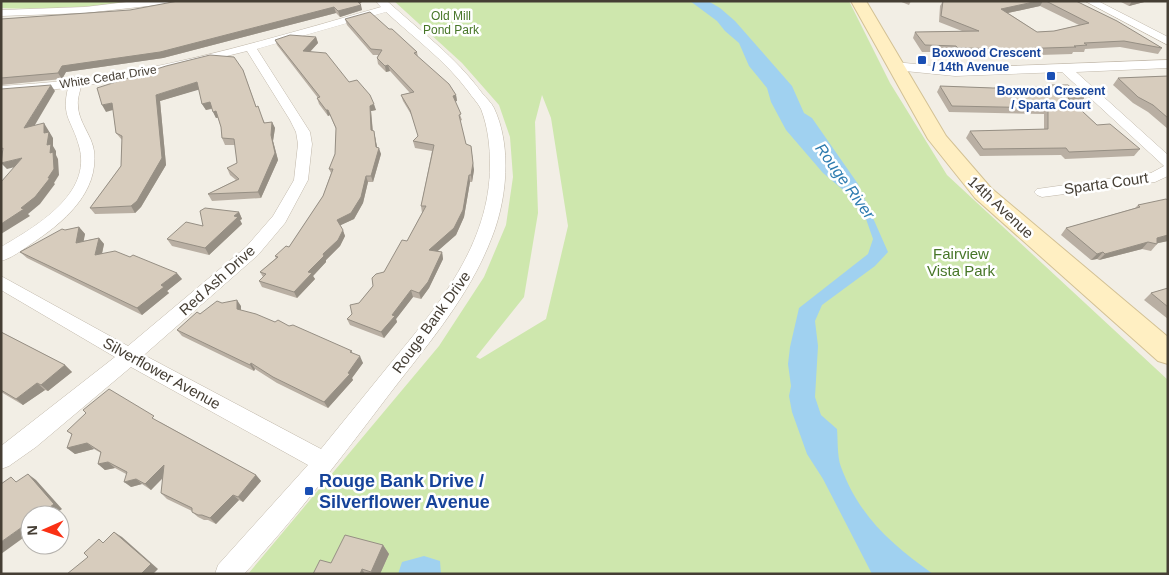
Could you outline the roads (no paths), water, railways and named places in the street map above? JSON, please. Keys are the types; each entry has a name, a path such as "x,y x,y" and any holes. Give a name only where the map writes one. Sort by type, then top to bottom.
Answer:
{"main road":[{"name":"14th Avenue","path":"858,1 938,139 983,193 1168,353"}],"street":[{"path":"1,13 85,10 166,1"},
{"path":"1090,1 1168,42"},
{"name":"White Cedar Drive","path":"1,90 75,84 136,74 251,48 384,5"},
{"name":"Rouge Bank Drive","path":"227,574 272,527 460,286 485,237 497,192 497,157 486,108 473,88 451,64 384,5"},
{"name":"Red Ash Drive","path":"1,459 28,440 129,356 252,250 279,220 301,180 305,144 303,132 297,120 251,48"},
{"path":"894,66 955,72 1168,64"},
{"name":"Sparta Court","path":"1065,68 1168,163"},
{"path":"1,255 51,223 80,190 89,161 87,148 71,107 75,84"},
{"name":"Sparta Court","path":"1042,192 1155,177 1168,170"},
{"name":"Silverflower Avenue","path":"1,282 129,356 324,462"}],"water":[{"name":"Rouge River","path":"690,1 708,1 720,8 735,21 792,86 804,113 812,118 858,184 888,252 875,266 822,305 815,321 818,346 815,397 821,415 837,429 838,453 841,467 857,500 878,528 890,540 933,574 872,574 823,479 807,454 792,412 789,396 791,386 788,364 799,308 868,254 873,239 866,219 849,195 823,173 786,130 771,102 767,88 749,66 739,43 717,21"},
{"path":"424,556 440,561 441,574 398,574 402,562"}],"place":[{"name":"Boxwood Crescent / 14th Avenue","path":"922,60"},
{"name":"Boxwood Crescent / Sparta Court","path":"1051,76"},
{"name":"Rouge Bank Drive / Silverflower Avenue","path":"309,491"}],"park label":[{"name":"Old Mill Pond Park","path":"451,23"},
{"name":"Fairview Vista Park","path":"961,262"}]}
